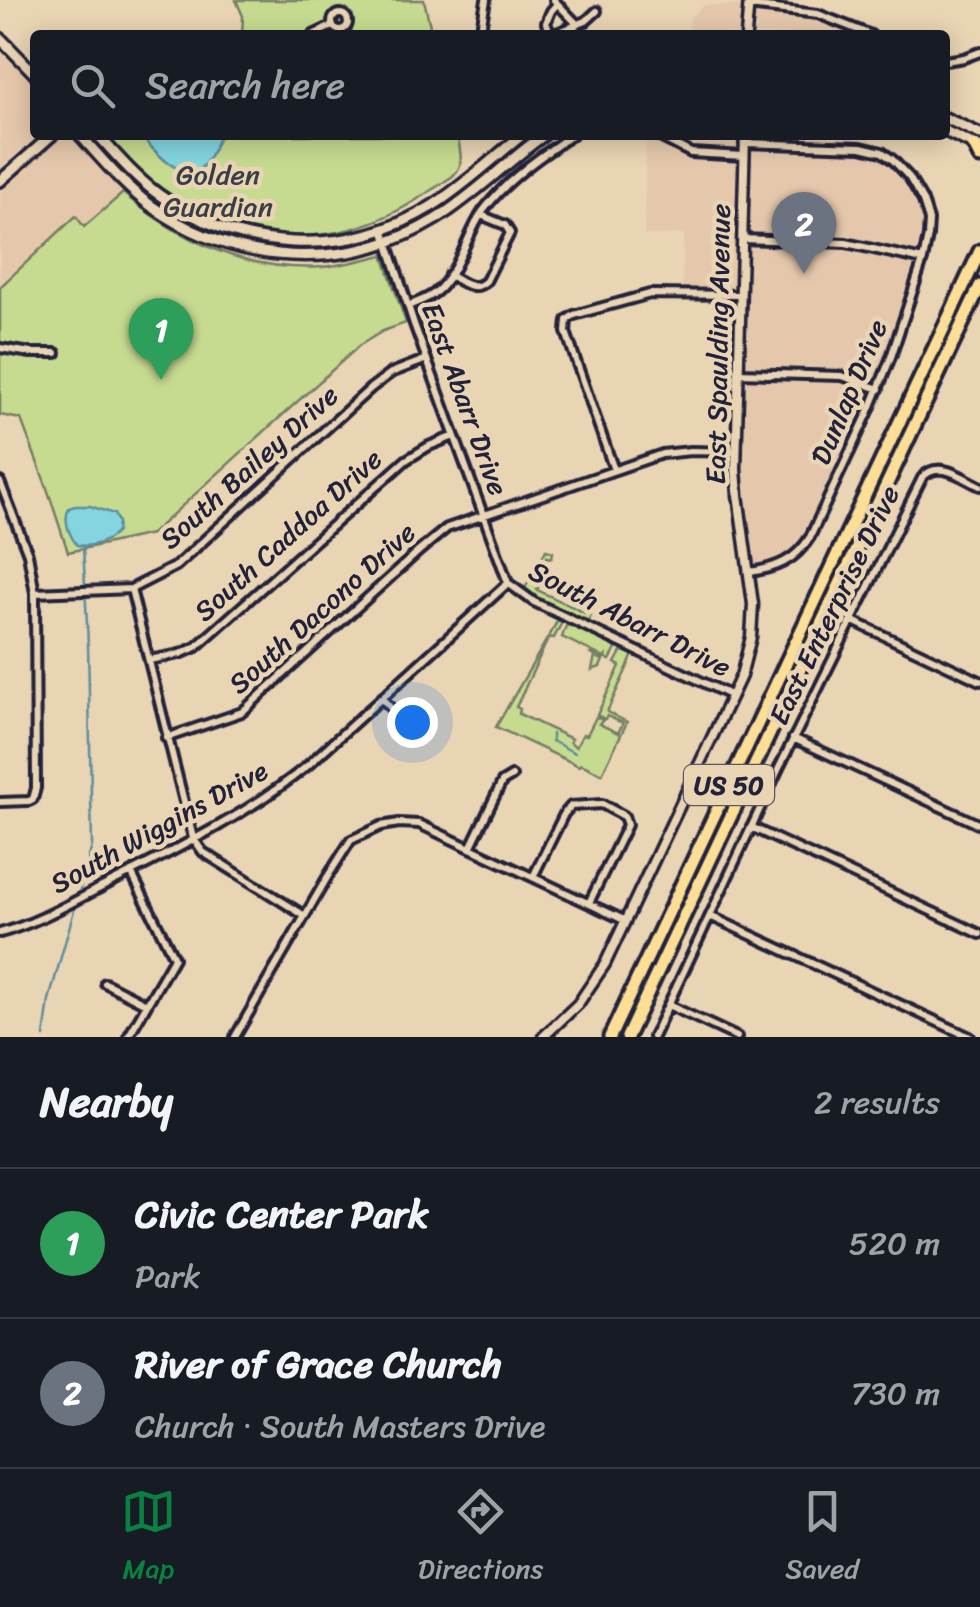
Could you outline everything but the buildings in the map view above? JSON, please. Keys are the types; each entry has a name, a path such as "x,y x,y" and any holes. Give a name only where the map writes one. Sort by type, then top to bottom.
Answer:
{"highway":[{"name":"US 50","path":"610,1037 980,251"},
{"name":"US 50","path":"626,1037 980,286"}],"main road":[{"path":"0,38 30,71"},
{"path":"950,122 978,146"},
{"path":"950,134 978,146"},
{"path":"0,181 46,140"},
{"path":"85,140 149,204 184,226 248,250 287,256 339,254 387,242 420,228 446,213 525,140"},
{"path":"103,140 157,194 190,214 228,230 270,241 298,243 351,238 414,216 524,140"}],"street":[{"path":"483,30 486,0"},
{"path":"549,30 546,24 556,2 578,24"},
{"path":"746,30 748,3 818,14 858,30"},
{"path":"563,30 586,21 596,11"},
{"path":"324,30 332,26"},
{"path":"950,60 980,52"},
{"path":"408,306 437,292 481,215 537,159 565,140"},
{"path":"666,140 691,153 744,156"},
{"name":"East Spaulding Avenue","path":"544,1037 568,1015 605,964 732,696 751,637 750,572 739,504 736,452 744,140"},
{"name":"Dunlap Drive","path":"750,572 788,561 804,548 879,389 923,260 929,225 918,190 894,160 878,150 758,140"},
{"path":"449,275 474,287 486,282 508,240 509,230 481,215"},
{"name":"East Abarr Drive","path":"383,229 508,582"},
{"path":"742,239 846,243 923,260"},
{"path":"614,470 565,323 574,315 645,295 740,295"},
{"path":"0,348 56,353"},
{"name":"South Bailey Drive","path":"35,593 130,588 176,566 382,380 427,359"},
{"path":"738,373 842,376 879,389"},
{"name":"South Caddoa Drive","path":"149,660 196,647 406,460 454,436"},
{"name":"South Dacono Drive","path":"166,738 242,712 447,528 670,452 736,452"},
{"name":"East Enterprise Drive","path":"653,1037 922,478 934,469 980,486"},
{"path":"0,482 28,554 35,593 36,788 33,799 0,802"},
{"name":"South Abarr Drive","path":"508,582 534,602 732,696"},
{"name":"South Wiggins Drive","path":"0,933 24,927 274,793 508,582"},
{"path":"130,588 193,838 204,852 305,916"},
{"path":"853,621 980,681"},
{"path":"382,698 413,734"},
{"path":"794,738 980,825"},
{"path":"470,848 502,782 512,776"},
{"path":"533,877 571,806 602,804 624,816 627,825 589,903"},
{"path":"235,1037 351,840 380,826 419,824 626,921"},
{"path":"752,827 980,934"},
{"path":"128,1037 174,958 131,872"},
{"path":"710,916 970,1037"},
{"path":"105,983 146,1004"},
{"path":"668,1004 737,1037"}],"shaded area":[{"path":"704,5 748,6 818,14 858,30 689,30 689,19"},
{"path":"0,38 30,72 30,140 85,140 129,187 84,227 75,217 0,287"},
{"path":"646,140 870,140 873,149 897,163 925,205 928,236 879,389 810,538 796,555 750,572 739,504 740,296 682,294 684,234 644,235"}],"green space":[{"path":"236,0 424,0 431,30 242,30 243,16"},
{"name":"Golden Guardian","path":"107,140 145,140 167,162 192,170 201,168 217,140 458,140 461,158 453,176 379,220 329,234 303,236 251,230 195,214 168,198"},
{"path":"123,193 190,238 241,258 294,267 322,267 383,255 406,323 360,345 151,534 68,552 21,419 0,415 0,287 76,216 84,227"},
{"path":"546,550 553,552 552,558 547,557 535,582 539,585 537,590 585,613 588,609 589,621 524,590"},
{"path":"558,620 562,622 554,638 549,637 516,707 519,714 572,739 570,742 576,747 596,717 603,720 599,724 618,733 623,723 597,715 620,666 615,663 621,652 633,655 607,712 627,722 602,774 496,727"},
{"path":"570,625 614,646 610,660 597,654 603,660 600,667 592,670 595,656 591,654 595,653 562,637"}],"water":[{"path":"145,140 218,140 206,163 191,171 174,167"},
{"path":"90,506 114,514 117,532 99,543 77,545 67,522 69,508"}],"waterway":[{"path":"44,1037 49,1000 92,846 83,546"},
{"path":"552,734 552,741 575,753"}],"place":[{"name":"River of Grace Church","path":"804,274"},
{"name":"Civic Center Park","path":"161,380"}]}
